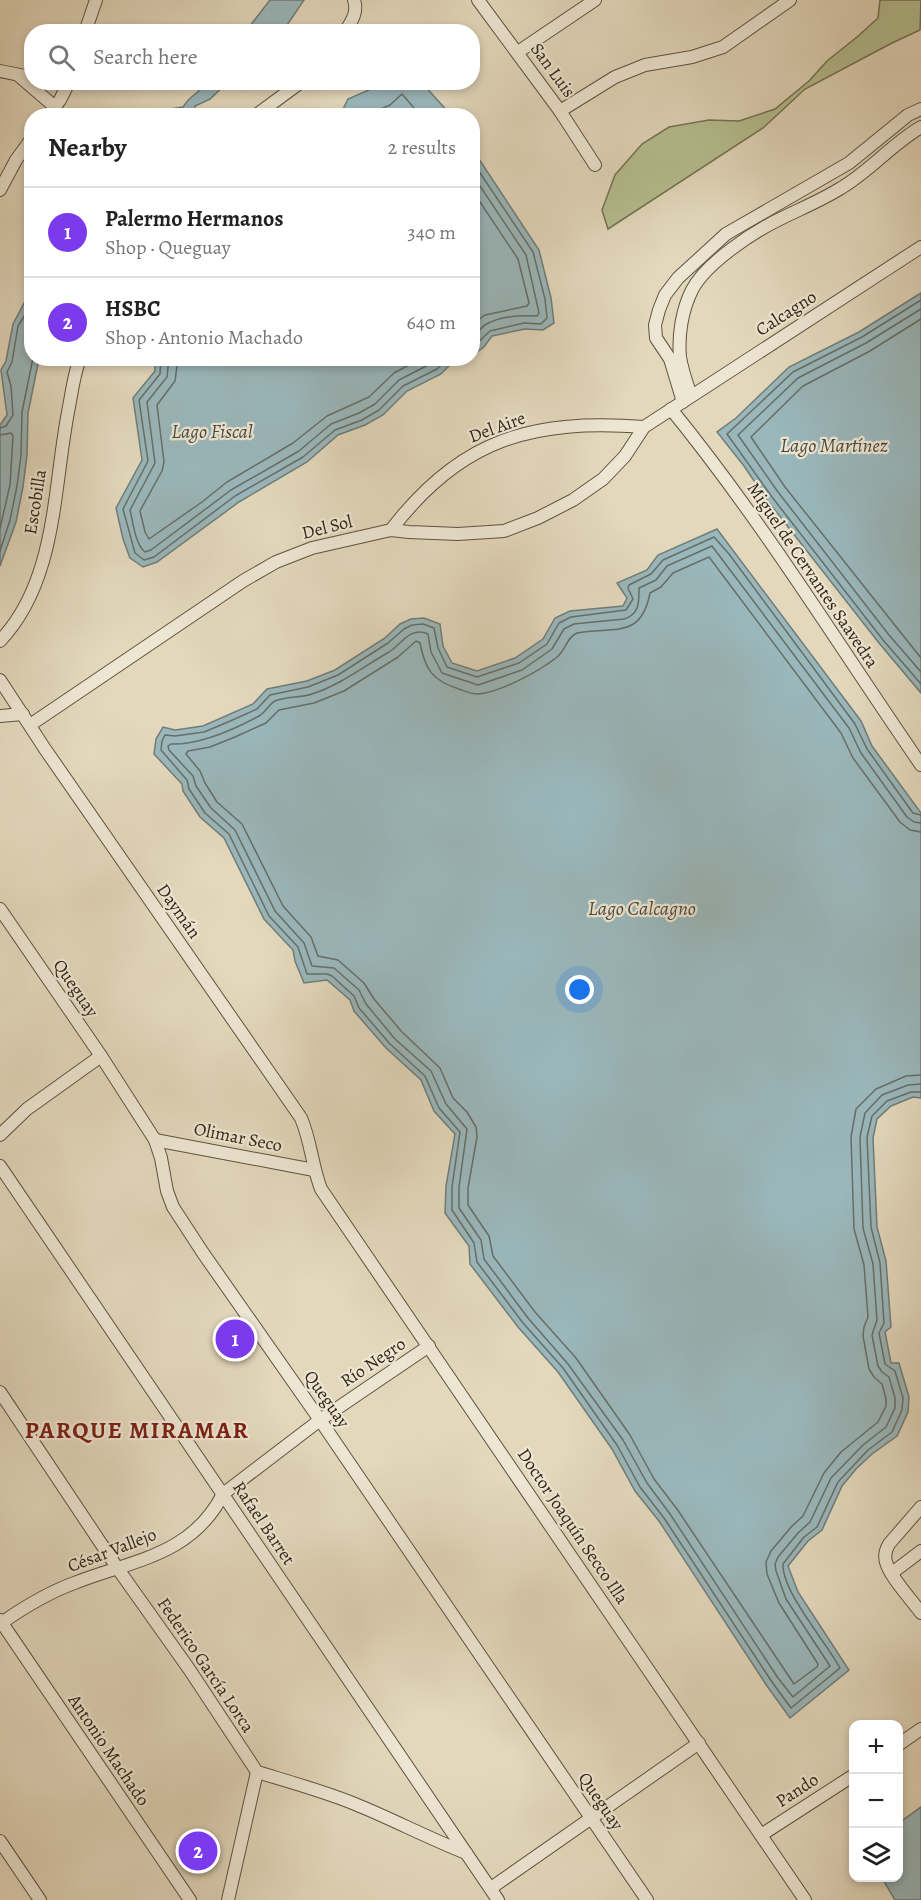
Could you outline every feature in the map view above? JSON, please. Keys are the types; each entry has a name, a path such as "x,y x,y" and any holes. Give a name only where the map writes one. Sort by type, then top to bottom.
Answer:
{"street":[{"path":"88,24 96,0"},
{"path":"350,24 356,6 354,0"},
{"name":"San Luis","path":"478,0 560,111 595,165"},
{"path":"518,52 595,0"},
{"path":"560,111 615,77 645,64 692,57 723,47 790,0"},
{"path":"0,71 24,76"},
{"path":"18,75 24,82"},
{"path":"32,90 48,108"},
{"path":"53,108 64,90"},
{"path":"266,108 290,90"},
{"path":"687,399 670,359 656,338 655,325 665,295 678,278 726,234 849,163 908,116 921,109"},
{"path":"687,399 680,332 685,308 693,289 708,271 735,246 777,220 841,188 921,128"},
{"path":"0,190 24,149"},
{"path":"849,163 858,177"},
{"path":"726,234 735,246"},
{"name":"Calcagno","path":"644,427 921,247"},
{"name":"Escobilla","path":"0,641 19,618 31,597 45,552 77,366"},
{"name":"Miguel de Cervantes Saavedra","path":"671,409 770,540 921,765"},
{"name":"Del Aire","path":"391,530 412,502 434,481 457,463 487,447 514,437 566,426 595,424 644,427"},
{"name":"Del Sol","path":"26,720 260,571 312,548 391,530 458,534 504,531 538,518 573,500 603,478 625,456 644,427"},
{"name":"Daymán","path":"0,680 301,1118 308,1135 314,1170"},
{"path":"0,716 26,720"},
{"name":"Queguay","path":"0,909 101,1056 155,1140 161,1158 166,1191 173,1207 646,1900"},
{"path":"0,1135 27,1109 101,1056"},
{"name":"Olimar Seco","path":"155,1140 314,1170"},
{"name":"Rafael Barret","path":"0,1166 498,1900"},
{"name":"Doctor Joaquín Secco Illa","path":"314,1170 321,1189 805,1900"},
{"name":"Río Negro","path":"223,1494 320,1420 429,1346"},
{"name":"Federico García Lorca","path":"0,1392 257,1772"},
{"name":"César Vallejo","path":"1,1622 57,1590 160,1553 182,1541 206,1520 216,1508 223,1494"},
{"path":"921,1507 886,1550 886,1564 921,1613"},
{"path":"892,1573 921,1551"},
{"name":"Antonio Machado","path":"1,1622 190,1900"},
{"path":"903,1742 921,1729"},
{"path":"491,1888 699,1743"},
{"path":"232,1899 257,1772 355,1804 465,1853"},
{"name":"Pando","path":"761,1835 849,1778"},
{"path":"438,1842 448,1837 450,1830"},
{"path":"0,1841 40,1900"}],"green space":[{"path":"880,0 921,0 920,30 805,89 763,128 608,229 602,210 615,175 642,144 669,127 709,120 739,121 775,109 878,18"}],"water":[{"path":"270,0 304,0 288,24 251,24"},
{"path":"200,90 220,90 195,108 176,108 183,107"},
{"path":"369,90 428,90 445,108 344,108 348,99"},
{"path":"480,161 539,250 551,298 554,323 543,330 525,329 492,336 480,350"},
{"name":"Lago Martínez","path":"921,293 921,693 767,500 717,432 736,418 789,367 859,332"},
{"path":"24,303 24,366 38,366 28,413 27,455 23,487 16,522 0,566 0,425 7,415 1,370 6,361 13,324"},
{"name":"Lago Fiscal","path":"155,366 449,366 441,374 407,391 383,415 365,425 338,435 307,462 239,502 157,562 143,567 130,558 116,508 142,460 133,398 155,371"},
{"name":"Lago Calcagno","path":"717,529 861,721 872,746 921,813 921,1098 913,1097 891,1106 877,1119 873,1138 877,1227 886,1261 891,1327 885,1332 891,1363 899,1363 909,1397 908,1412 897,1436 872,1454 842,1486 822,1530 808,1541 788,1566 798,1592 849,1670 790,1718 659,1521 635,1491 612,1449 558,1372 518,1327 470,1264 469,1246 445,1213 446,1186 455,1134 434,1111 421,1080 386,1048 354,1011 350,1000 327,980 304,983 293,950 264,919 224,838 200,817 183,791 182,784 154,754 156,739 163,727 175,730 203,726 253,704 267,689 307,681 335,670 385,638 400,624 411,619 424,618 440,624 443,646 452,663 477,671 515,658 543,639 555,618 570,611 623,606 627,598 617,583 647,570 658,555"},
{"path":"921,1807 921,1900 895,1900 884,1882 903,1882 903,1820"}],"place":[{"name":"Palermo Hermanos","path":"235,1339"},
{"name":"HSBC","path":"198,1851"}],"district":[{"name":"PARQUE MIRAMAR","path":"137,1430"}]}
